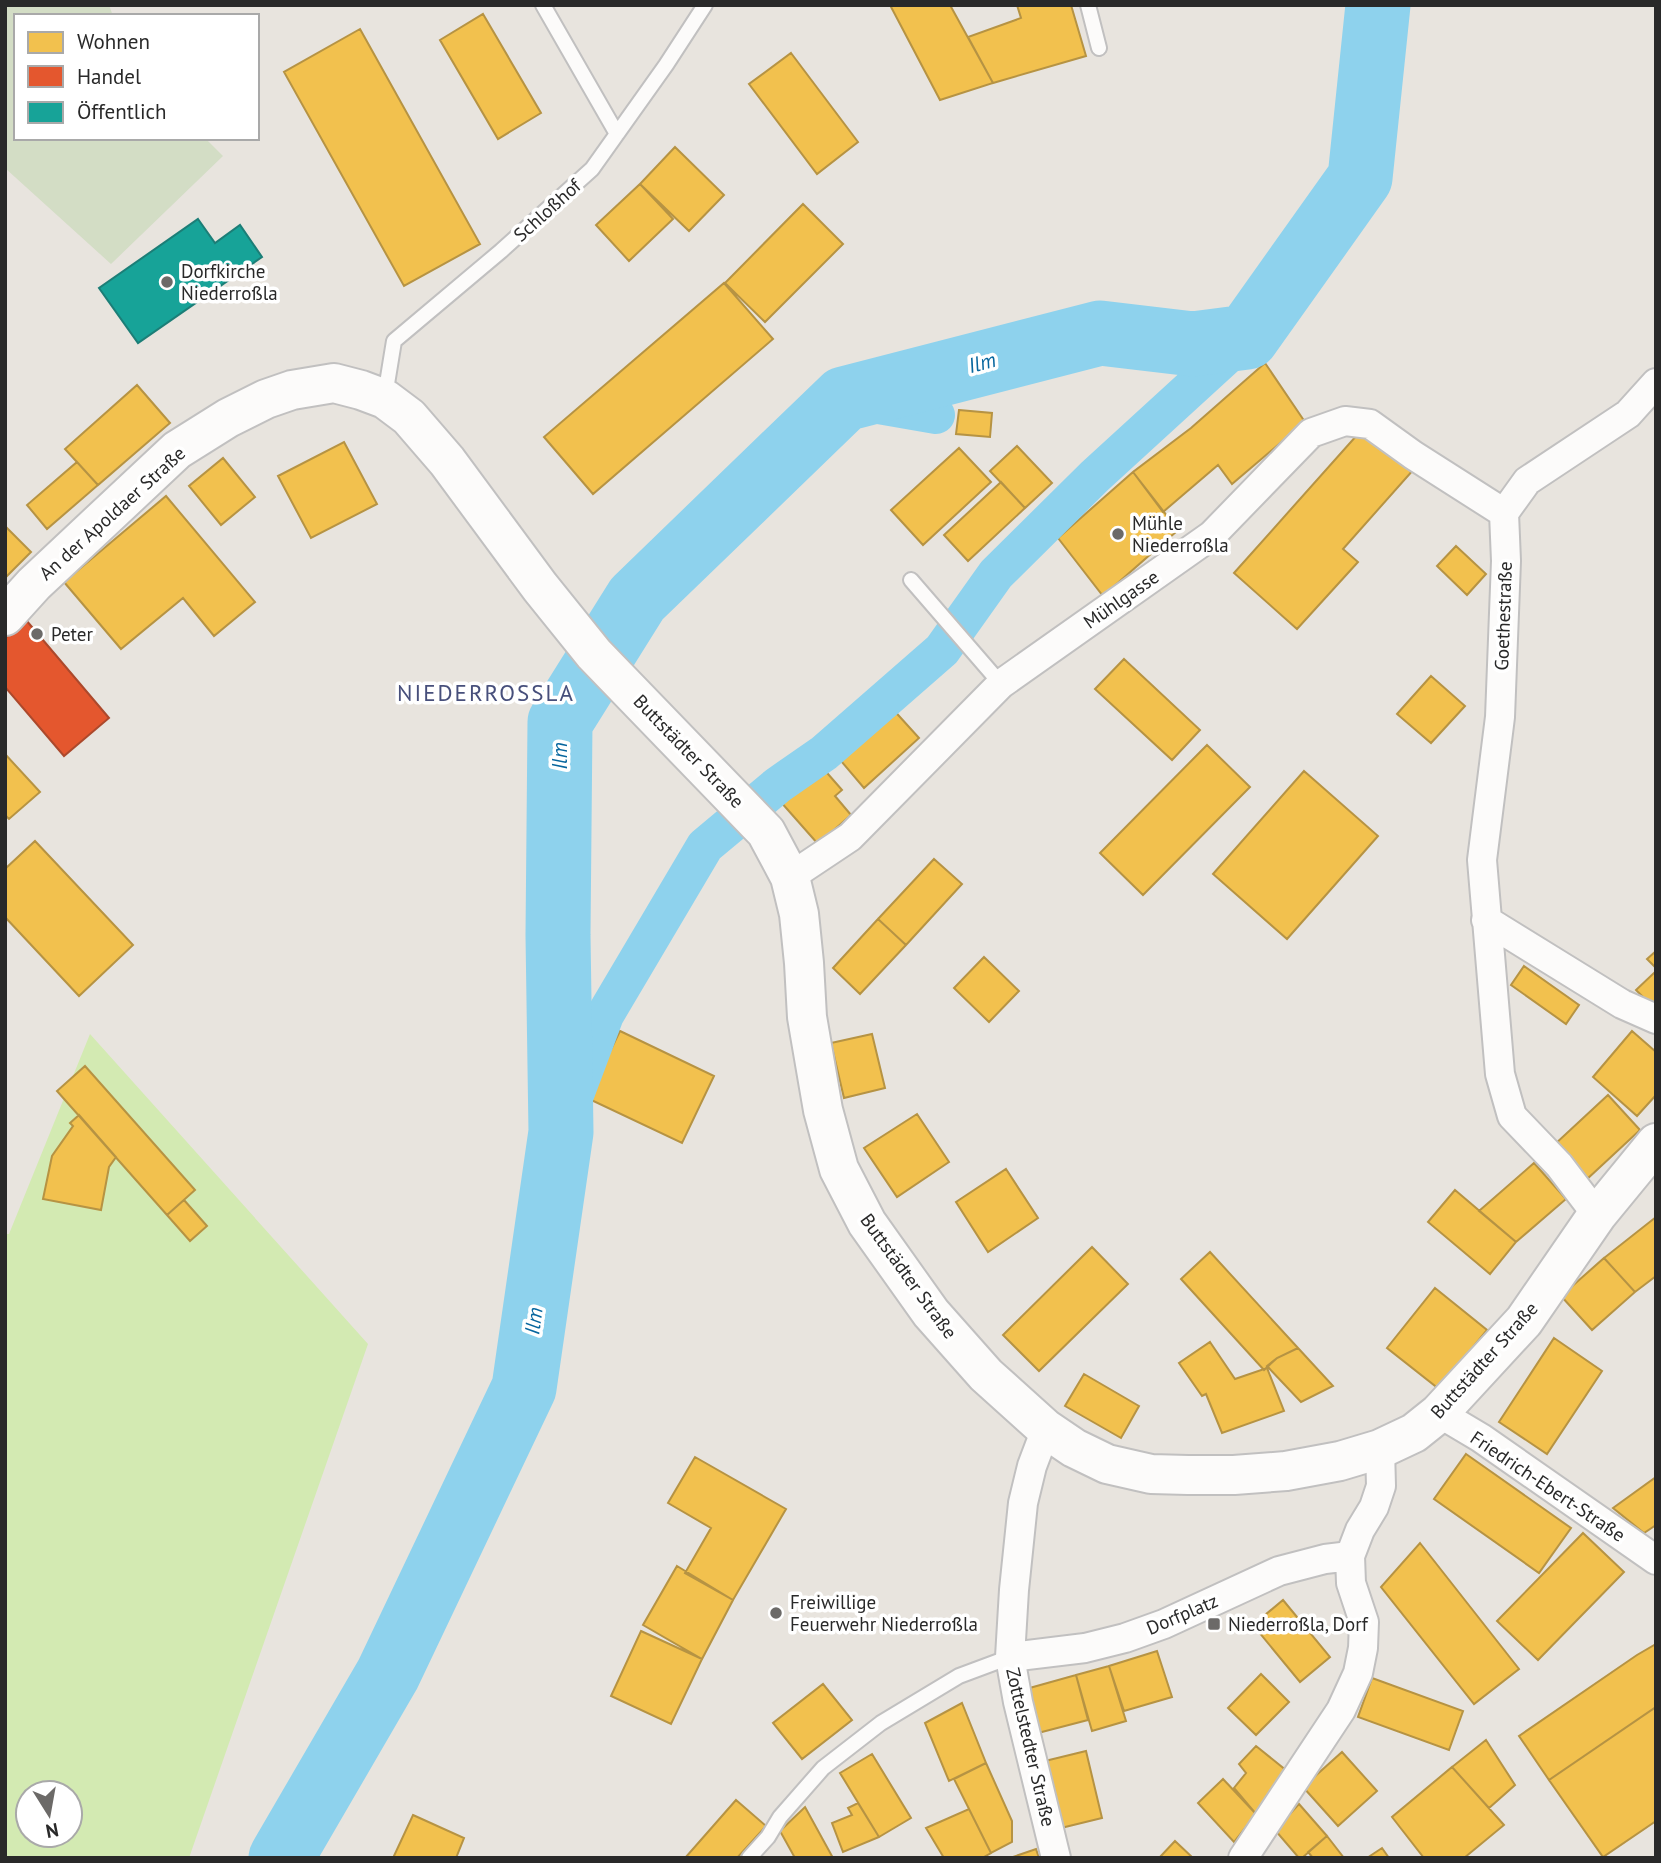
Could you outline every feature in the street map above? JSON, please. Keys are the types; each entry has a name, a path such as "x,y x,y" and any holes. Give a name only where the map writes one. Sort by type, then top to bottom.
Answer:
{"main road":[{"name":"An der Apoldaer Straße","path":"5,616 34,584 177,450 228,418 266,399 292,390 334,383 385,399"},
{"name":"Buttstädter Straße","path":"385,399 409,417 447,461 540,587 594,654 766,832 790,877 799,914 807,1017 823,1110 839,1169 867,1223 931,1313 986,1375 1046,1429 1074,1448 1107,1464 1151,1474 1234,1475 1286,1471 1340,1461 1380,1449 1414,1433 1438,1413 1524,1321 1597,1215 1656,1143"}],"street":[{"path":"1504,513 1527,481 1628,414 1656,383"},
{"name":"Mühlgasse","path":"790,877 850,836 1001,684 1212,535 1311,433 1345,421 1370,424 1504,513"},
{"name":"Goethestraße","path":"1504,513 1506,561 1500,717 1482,860 1500,1074 1512,1116 1559,1165 1597,1215"},
{"path":"1486,920 1622,1004 1656,1019"},
{"name":"Friedrich-Ebert-Straße","path":"1438,1413 1481,1438 1656,1560"},
{"name":"Zottelstedter Straße","path":"1046,1429 1032,1466 1023,1503 1010,1657 1018,1702 1056,1858"},
{"path":"1243,1858 1341,1710 1358,1673 1364,1622 1351,1583 1350,1556 1360,1530 1374,1507 1381,1486 1380,1449"},
{"name":"Dorfplatz","path":"1010,1657 1085,1648 1125,1638 1164,1624 1279,1571 1325,1559 1350,1556"}],"lane":[{"path":"543,5 617,134"},
{"name":"Schloßhof","path":"385,399 394,341 593,169 705,5"},
{"path":"1088,5 1099,48"},
{"path":"911,580 1001,684"},
{"path":"749,1858 768,1837 780,1816 823,1768 881,1724 959,1676 1010,1657"}],"green space":[{"path":"5,5 109,5 112,14 14,14 14,140 207,140 223,156 111,264 5,168"},
{"path":"90,1034 368,1344 189,1858 5,1858 5,1234 9,1234"}],"building: Wohnen":[{"path":"890,5 950,5 993,83 940,100"},
{"path":"1017,5 1071,5 1086,56 993,83 968,37 1021,18"},
{"path":"483,14 541,113 498,139 440,40"},
{"path":"360,29 480,244 404,286 284,72"},
{"path":"791,53 858,142 817,174 749,84"},
{"path":"675,147 724,195 689,231 640,184"},
{"path":"640,184 673,219 629,261 596,225"},
{"path":"803,204 843,244 765,322 725,283"},
{"path":"724,283 773,339 593,494 544,437"},
{"path":"1265,363 1305,422 1232,484 1218,465 1163,512 1133,472 1191,428"},
{"path":"137,385 170,423 98,485 65,449"},
{"path":"959,410 992,413 990,437 956,434"},
{"path":"1366,425 1414,469 1343,549 1358,562 1297,629 1234,573"},
{"path":"344,442 377,504 311,538 278,476"},
{"path":"1017,446 1052,483 1025,508 990,471"},
{"path":"959,448 991,482 923,545 891,510"},
{"path":"223,458 255,497 221,525 189,486"},
{"path":"77,462 98,485 47,529 27,505"},
{"name":"Mühle Niederroßla","path":"1133,472 1178,530 1103,596 1058,538"},
{"path":"1001,482 1025,508 968,561 944,535"},
{"path":"166,496 255,602 214,636 183,598 121,649 64,582"},
{"path":"5,526 31,552 5,578"},
{"path":"1456,546 1486,574 1467,595 1437,566"},
{"path":"1124,659 1200,730 1172,760 1095,689"},
{"path":"1431,676 1465,706 1431,743 1397,714"},
{"path":"890,706 919,738 864,788 836,755"},
{"path":"1207,745 1250,787 1143,895 1100,853"},
{"path":"5,754 40,792 9,819 5,815"},
{"path":"821,766 842,790 835,796 851,815 818,844 780,801"},
{"path":"1304,771 1378,836 1287,939 1213,874"},
{"path":"35,841 133,945 79,996 5,917 5,869"},
{"path":"934,859 962,884 906,945 878,919"},
{"path":"878,919 906,945 860,994 833,968"},
{"path":"1656,951 1656,968 1647,959"},
{"path":"984,957 1019,991 989,1022 954,988"},
{"path":"1524,966 1579,1005 1566,1024 1511,985"},
{"path":"1656,971 1656,1010 1636,990"},
{"path":"620,1031 714,1076 682,1143 587,1098"},
{"path":"1632,1031 1656,1052 1656,1095 1637,1116 1593,1077"},
{"path":"872,1034 885,1088 844,1098 831,1043"},
{"path":"85,1066 195,1190 167,1215 57,1091"},
{"path":"1608,1095 1640,1130 1586,1180 1554,1145"},
{"path":"917,1114 949,1162 897,1197 864,1148"},
{"path":"79,1115 116,1157 109,1167 101,1210 43,1199 52,1156 73,1126 70,1123"},
{"path":"1534,1163 1566,1199 1516,1242 1479,1211"},
{"path":"1006,1169 1038,1218 988,1252 956,1202"},
{"path":"1455,1190 1516,1242 1490,1274 1428,1222"},
{"path":"184,1200 207,1226 190,1241 167,1215"},
{"path":"1656,1217 1656,1276 1635,1292 1604,1258"},
{"path":"1092,1247 1128,1284 1039,1371 1003,1335"},
{"path":"1210,1252 1298,1348 1277,1358 1264,1370 1181,1279"},
{"path":"1604,1258 1635,1292 1592,1330 1561,1296"},
{"path":"1435,1288 1487,1330 1439,1389 1387,1348"},
{"path":"1554,1338 1602,1371 1547,1454 1499,1422"},
{"path":"1210,1342 1235,1379 1267,1368 1284,1411 1222,1433 1206,1394 1202,1396 1179,1363"},
{"path":"1298,1348 1333,1386 1301,1402 1267,1366"},
{"path":"1084,1374 1139,1406 1121,1438 1065,1406"},
{"path":"1466,1454 1571,1528 1539,1573 1434,1499"},
{"path":"695,1457 786,1509 733,1600 685,1573 711,1528 668,1503"},
{"path":"1656,1477 1656,1525 1644,1533 1613,1508"},
{"path":"1583,1533 1624,1572 1538,1660 1497,1621"},
{"path":"1420,1543 1519,1669 1474,1704 1381,1587"},
{"path":"677,1566 733,1600 702,1659 643,1625"},
{"path":"1283,1600 1330,1657 1300,1682 1253,1625"},
{"path":"641,1631 702,1659 671,1724 611,1696"},
{"path":"1656,1644 1656,1707 1549,1780 1519,1736"},
{"path":"1157,1651 1172,1697 1124,1711 1109,1666"},
{"path":"1109,1666 1126,1721 1092,1731 1076,1675"},
{"path":"1261,1674 1289,1702 1256,1735 1228,1708"},
{"path":"1076,1675 1088,1720 1038,1733 1026,1689"},
{"path":"1372,1678 1463,1711 1449,1750 1358,1717"},
{"path":"823,1684 852,1720 802,1759 773,1723"},
{"path":"962,1703 986,1763 949,1781 925,1723"},
{"path":"1656,1707 1656,1821 1603,1857 1549,1780"},
{"path":"1486,1740 1515,1785 1489,1808 1452,1767"},
{"path":"1256,1746 1287,1771 1256,1814 1234,1788 1246,1773 1239,1764"},
{"path":"1086,1751 1102,1818 1061,1828 1045,1761"},
{"path":"1342,1752 1377,1791 1338,1826 1303,1787"},
{"path":"872,1754 911,1818 879,1837 840,1773"},
{"path":"986,1763 1012,1821 1012,1842 991,1853 954,1779"},
{"path":"1452,1767 1504,1825 1464,1858 1424,1858 1392,1817"},
{"path":"1223,1779 1256,1814 1234,1842 1198,1803"},
{"path":"736,1800 766,1826 737,1858 685,1858"},
{"path":"858,1803 879,1837 843,1852 832,1823 852,1815 848,1808"},
{"path":"1299,1804 1327,1836 1302,1858 1299,1858 1275,1830"},
{"path":"805,1807 833,1858 795,1858 780,1831"},
{"path":"969,1809 991,1853 982,1858 944,1858 926,1828"},
{"path":"413,1815 464,1838 456,1858 393,1858"},
{"path":"1327,1836 1344,1858 1313,1858 1308,1852"},
{"path":"1175,1841 1193,1858 1159,1858"},
{"path":"1382,1848 1389,1858 1367,1858"},
{"path":"1036,1849 1039,1858 1010,1858"}],"building: Handel":[{"path":"26,620 109,718 64,756 5,687 5,638"}],"building: Öffentlich":[{"name":"Dorfkirche Niederroßla","path":"198,219 215,243 240,225 262,257 138,343 99,288"}],"waterway":[{"name":"Ilm","path":"281,1858 388,1674 524,1388 561,1132 558,935 560,722 637,599 844,399 1100,333 1193,344 1247,337 1360,178 1378,5"},
{"path":"561,1132 605,1015 705,846 778,785 824,753 942,650 996,574 1095,476 1247,337"},
{"path":"844,399 936,415"}],"place":[{"name":"Dorfkirche Niederroßla","path":"167,282"},
{"name":"Mühle Niederroßla","path":"1118,534"},
{"name":"Peter","path":"37,634"},
{"name":"Freiwillige Feuerwehr Niederroßla","path":"776,1613"},
{"name":"Niederroßla, Dorf","path":"1214,1624"}],"district":[{"name":"NIEDERROSSLA","path":"486,693"}]}
